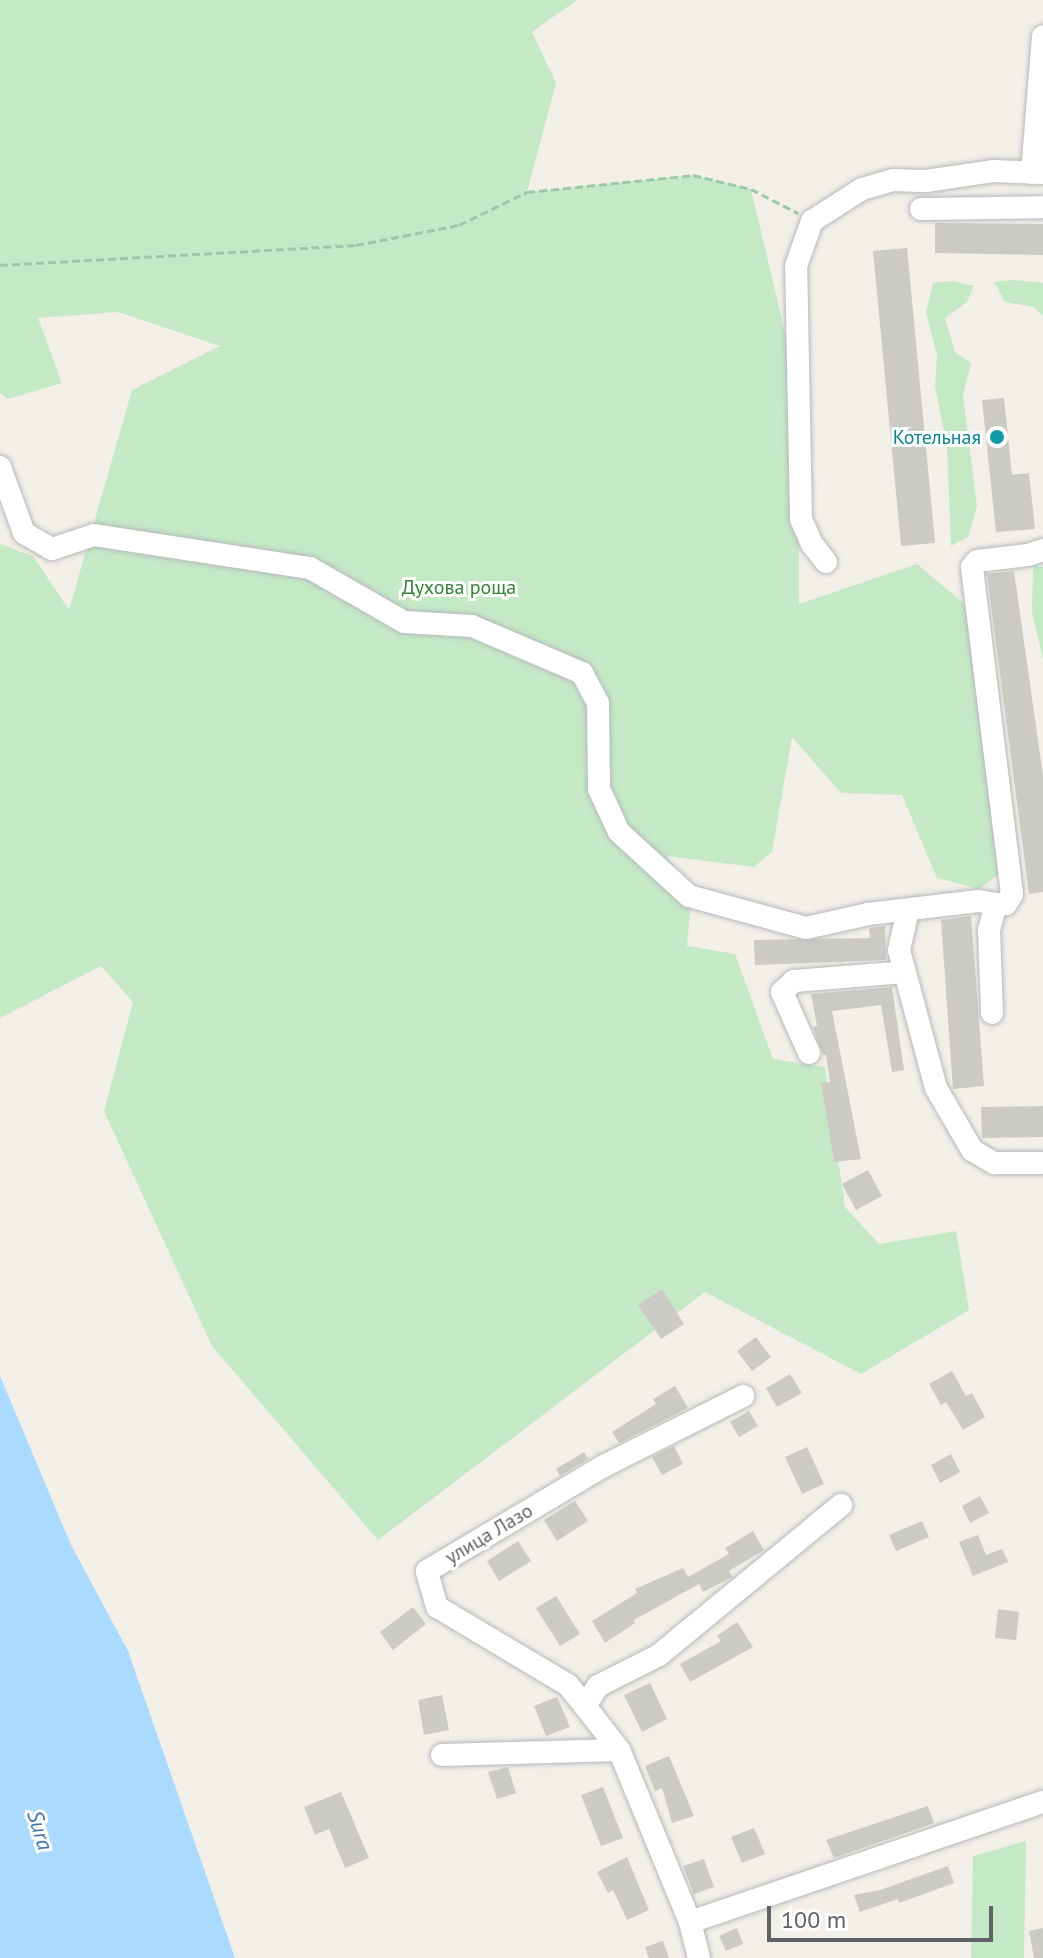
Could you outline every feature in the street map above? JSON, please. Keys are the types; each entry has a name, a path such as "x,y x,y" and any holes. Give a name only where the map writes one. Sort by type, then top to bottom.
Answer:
{"street":[{"path":"826,562 812,544 801,519 796,266 812,221 862,189 893,180 926,181 994,171 1038,173 1043,36"},
{"path":"970,207 994,171"},
{"path":"921,209 1043,207"},
{"path":"0,467 24,533 52,549 94,535 310,568 404,622 472,626 582,673 598,703 599,789 619,832 689,896 806,928 868,914 978,901 1006,904 1012,894 972,567 977,561 1028,555 1043,550"},
{"path":"992,1013 989,930 996,904"},
{"path":"908,910 899,950 936,1088 972,1150 994,1163 1043,1163"},
{"path":"809,1053 782,992 794,981 905,972"},
{"name":"улица Лазо","path":"699,1958 690,1922 619,1750 568,1685 437,1607 427,1571 604,1466 743,1396"},
{"path":"585,1706 598,1686 659,1655 841,1505"},
{"path":"442,1755 619,1750"},
{"path":"690,1922 1043,1802"}],"path":[{"path":"0,265 356,245 459,225 527,192 693,175 751,189 812,221"}],"green space":[{"name":"Духова роща","path":"0,0 577,0 532,32 556,83 527,192 693,175 751,189 798,388 799,604 917,564 973,611 1003,871 979,889 937,878 902,795 841,793 792,737 772,852 754,867 666,856 692,892 687,946 735,954 773,1059 825,1067 845,1207 879,1244 956,1231 969,1310 861,1374 705,1292 378,1540 212,1346 104,1111 133,1002 101,966 0,1018 0,544 33,556 69,610 132,390 220,346 118,312 38,318 62,383 8,399 0,393"},
{"path":"1014,280 1043,283 1043,316 1033,307 1005,302 994,282"},
{"path":"952,281 974,286 967,302 945,318 955,352 971,363 963,395 977,506 968,537 951,546 947,446 935,387 937,355 926,312 933,283"},
{"path":"1033,565 1043,567 1043,659 1032,612"},
{"path":"1026,1841 1024,1958 971,1958 973,1856"}],"water":[{"name":"Sura","path":"0,1376 71,1545 128,1651 235,1958 0,1958"}],"building":[{"path":"935,223 1043,224 1043,255 935,253"},
{"path":"907,248 935,543 901,546 873,251"},
{"name":"Котельная","path":"1004,398 1012,475 1029,473 1035,529 996,532 982,400"},
{"path":"1014,571 1043,776 1043,892 1029,894 987,574"},
{"path":"971,916 984,1086 953,1089 941,920"},
{"path":"885,926 886,960 755,965 754,940 870,938 869,928"},
{"path":"892,987 904,1070 892,1072 881,1005 832,1011 861,1159 834,1162 821,1083 830,1082 826,1055 823,1055 813,1027 817,1026 811,994"},
{"path":"1043,1106 1043,1137 982,1138 981,1107"},
{"path":"868,1170 882,1196 856,1210 842,1184"},
{"path":"662,1289 684,1324 661,1339 638,1305"},
{"path":"756,1337 771,1357 752,1371 737,1351"},
{"path":"952,1371 966,1396 972,1393 985,1417 963,1430 946,1402 941,1405 929,1384"},
{"path":"790,1374 802,1393 777,1407 766,1388"},
{"path":"675,1386 688,1408 619,1443 612,1432 656,1404 653,1399"},
{"path":"749,1411 758,1426 739,1437 730,1422"},
{"path":"674,1446 683,1464 662,1475 652,1457"},
{"path":"807,1447 824,1484 802,1494 785,1457"},
{"path":"584,1452 588,1459 560,1476 556,1469"},
{"path":"951,1454 960,1472 940,1483 931,1465"},
{"path":"980,1496 989,1513 970,1523 962,1506"},
{"path":"575,1501 588,1521 557,1541 544,1520"},
{"path":"922,1521 929,1537 896,1551 889,1535"},
{"path":"753,1531 764,1550 729,1571 732,1577 703,1592 699,1584 634,1620 635,1623 605,1643 592,1621 637,1593 635,1589 683,1568 688,1577 729,1554 725,1548"},
{"path":"978,1535 986,1555 1002,1549 1008,1562 973,1576 959,1542"},
{"path":"518,1541 531,1561 499,1581 487,1561"},
{"path":"556,1596 580,1634 560,1646 536,1608"},
{"path":"413,1607 426,1624 393,1650 380,1632"},
{"path":"998,1609 1019,1612 1016,1640 995,1638"},
{"path":"737,1622 753,1647 690,1682 680,1664 721,1641 717,1636"},
{"path":"650,1683 667,1719 642,1732 624,1695"},
{"path":"442,1695 449,1730 424,1735 418,1700"},
{"path":"557,1697 570,1727 546,1736 534,1706"},
{"path":"669,1756 694,1816 672,1823 662,1788 655,1791 645,1766"},
{"path":"508,1767 516,1793 497,1799 488,1772"},
{"path":"603,1787 623,1838 601,1846 581,1795"},
{"path":"341,1792 369,1858 345,1868 329,1829 315,1835 304,1807"},
{"path":"928,1806 934,1823 834,1858 826,1840"},
{"path":"754,1828 765,1854 742,1863 731,1837"},
{"path":"627,1857 649,1910 627,1920 613,1890 608,1893 597,1872"},
{"path":"704,1859 714,1887 694,1894 683,1866"},
{"path":"948,1866 954,1883 899,1903 898,1899 860,1912 854,1895 880,1890"},
{"path":"737,1928 743,1944 726,1951 719,1936"},
{"path":"1043,1928 1043,1958 1034,1958 1029,1931"},
{"path":"663,1941 669,1958 649,1958 645,1947"}],"place":[{"name":"Котельная","path":"997,437"}]}
